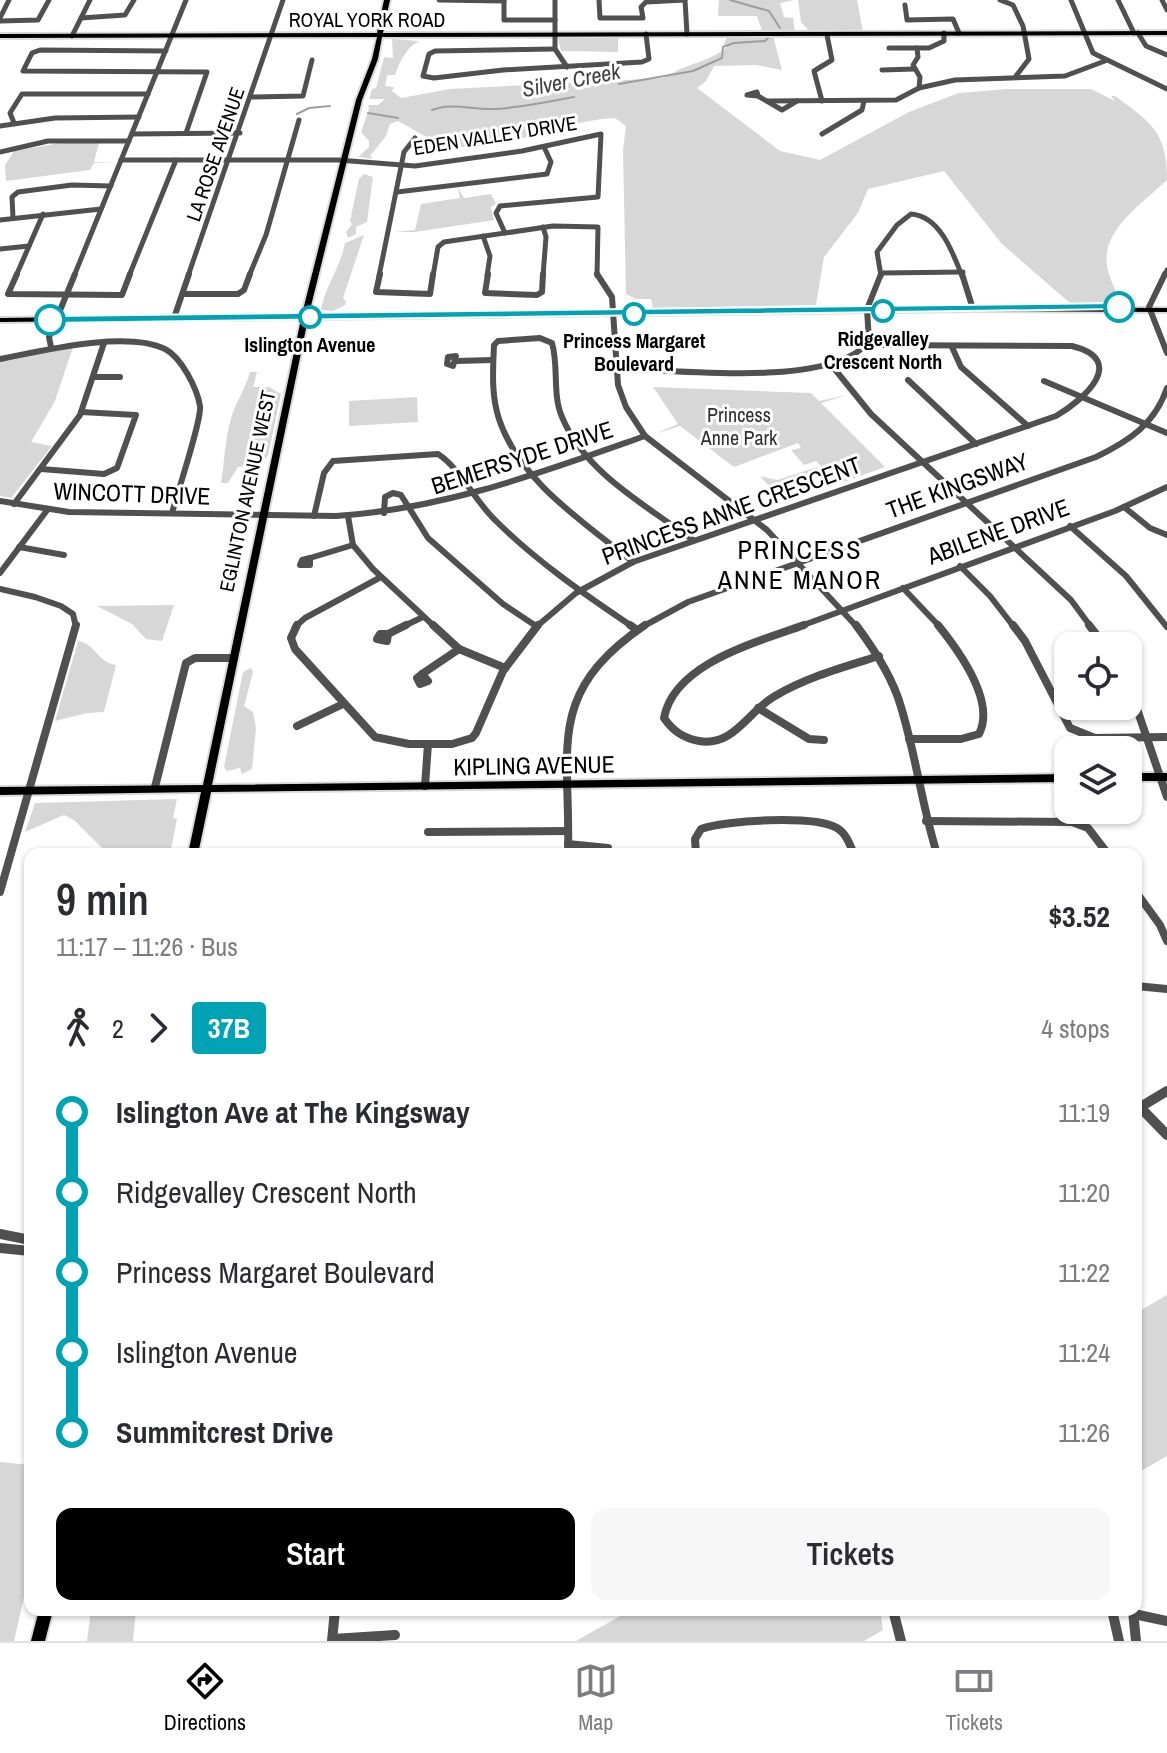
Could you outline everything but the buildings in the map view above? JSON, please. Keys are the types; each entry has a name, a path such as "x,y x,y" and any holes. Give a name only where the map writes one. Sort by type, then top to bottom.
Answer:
{"main road":[{"name":"EGLINTON AVENUE WEST","path":"194,848 305,317 387,0"},
{"name":"ROYAL YORK ROAD","path":"0,36 1167,33"},
{"path":"0,320 1167,308"},
{"path":"1142,777 1163,777"},
{"name":"KIPLING AVENUE","path":"0,791 1054,778"},
{"path":"38,1641 44,1616"}],"street":[{"path":"9,0 0,20 36,21 49,0"},
{"path":"72,36 90,0"},
{"path":"81,18 125,15 134,0"},
{"path":"51,347 49,337 186,0"},
{"name":"LA ROSE AVENUE","path":"174,318 240,133 283,0"},
{"path":"439,0 504,1 504,20 555,20"},
{"path":"555,0 555,49 567,67"},
{"path":"599,0 600,18 637,20 643,18 641,7 646,2 685,0 687,34"},
{"path":"1000,0 1013,5 1025,33 1029,61 1016,76"},
{"path":"1071,0 1091,50 1105,61 1140,74 1167,89"},
{"path":"1118,0 1146,46 1167,55"},
{"path":"1162,0 1167,10"},
{"path":"905,5 907,20 953,19 959,33"},
{"path":"889,48 939,45 944,33"},
{"path":"555,49 435,51 429,54 423,76 434,78 648,60 646,34"},
{"path":"822,101 814,71 832,60 827,35"},
{"path":"917,48 915,69 920,77 919,88"},
{"path":"166,51 38,50 23,71 209,73 186,133"},
{"path":"252,97 303,96 312,60"},
{"path":"758,96 784,110 798,101 898,100 919,88 961,79 1070,75 1105,61"},
{"path":"882,70 915,69"},
{"path":"14,123 10,113 22,94 148,94"},
{"path":"822,134 862,110 864,101"},
{"path":"0,126 55,118 139,117"},
{"path":"183,294 238,294 244,290 266,235 299,120"},
{"path":"132,134 240,133"},
{"name":"EDEN VALLEY DRIVE","path":"121,160 344,160 401,166 544,147 601,134 598,197 500,206 496,214 505,233"},
{"path":"415,138 406,147 401,166 376,288 378,294 430,294 440,245 543,227 590,225 599,228 597,276 611,294 616,368 623,401 645,436 755,519 842,610 879,656 896,691 935,848"},
{"path":"0,152 48,141 129,141"},
{"path":"397,192 547,174 551,162 544,147"},
{"path":"43,214 8,294 119,296 125,293 176,160"},
{"path":"13,218 12,197 18,192 72,185 111,186"},
{"path":"0,220 101,209"},
{"path":"616,368 778,372 833,367 854,357 867,345 871,327 869,299 881,273 877,252 906,216 916,213 931,219 963,272 973,309"},
{"path":"483,236 490,256 485,293 537,295 542,292 546,237 543,227"},
{"path":"0,249 29,246"},
{"path":"1167,270 1149,308 1167,353"},
{"path":"881,273 963,272"},
{"path":"633,562 529,475 503,429 494,399 494,345 505,338 540,338 552,343 554,376 562,417 588,455 693,540"},
{"path":"14,504 81,412 104,343"},
{"path":"0,359 51,347 104,343 142,343 169,351 180,362 200,400 199,420 172,513"},
{"path":"867,345 1085,348 1095,354 1100,367 1096,382 1082,398"},
{"path":"952,347 961,367 1028,426"},
{"path":"457,361 492,360"},
{"path":"833,367 863,405 1071,600 1095,632"},
{"path":"94,377 120,377"},
{"path":"908,380 976,444"},
{"path":"1044,381 1167,433"},
{"name":"THE KINGSWAY","path":"568,848 566,734 575,703 598,666 637,630 688,602 1096,457 1127,442 1148,425 1167,388"},
{"name":"PRINCESS ANNE CRESCENT","path":"381,577 308,616 293,630 291,638 295,649 375,737 389,742 451,744 473,738 505,668 536,626 579,591 633,562 1028,426 1063,412 1082,398"},
{"path":"41,469 104,474 116,471 136,415 81,412"},
{"name":"BEMERSYDE DRIVE","path":"264,514 348,516 408,510 470,494 645,436"},
{"path":"314,516 324,473 330,463 343,458 438,454 449,462 470,494 497,523 579,591 637,630"},
{"name":"ABILENE DRIVE","path":"758,708 736,734 716,743 687,738 671,729 664,718 667,706 678,690 722,657 1124,507 1167,487"},
{"name":"BEMERSYDE DRIVE","path":"384,513 384,499 393,493 403,496 408,510"},
{"name":"WINCOTT DRIVE","path":"0,501 48,509 264,514"},
{"path":"1124,507 1150,528 1167,535"},
{"path":"0,573 48,509"},
{"path":"408,510 441,550 503,604 536,626"},
{"path":"348,516 353,545 381,577 459,649 505,668"},
{"path":"1070,526 1126,576 1167,627"},
{"path":"310,558 353,545"},
{"path":"19,547 64,555"},
{"path":"960,566 990,596 1025,641 1070,728 1095,738 1167,737"},
{"path":"903,588 936,622 956,650 979,698 985,722 979,734 967,738 909,739"},
{"path":"0,589 61,606 73,614 75,620 0,892"},
{"path":"388,634 423,617"},
{"path":"422,674 459,649"},
{"path":"824,740 809,739 758,708 791,689 879,656"},
{"path":"155,787 186,663 195,658 232,658"},
{"path":"297,726 343,704"},
{"path":"1139,720 1163,777 1167,797"},
{"path":"425,786 428,744"},
{"path":"926,821 1072,822 1088,828 1103,848"},
{"path":"696,848 695,839 703,827 720,823 808,823 838,828 851,848"},
{"path":"428,832 568,831"},
{"path":"1142,900 1160,925 1167,941"},
{"path":"1142,987 1167,989"},
{"path":"1142,1104 1167,1091"},
{"path":"1142,1111 1167,1135"},
{"path":"0,1234 24,1239"},
{"path":"0,1248 24,1250"},
{"path":"1142,1614 1167,1621"},
{"path":"334,1616 332,1640 395,1635"},
{"path":"895,1616 901,1641"},
{"path":"1113,1616 1119,1641"},
{"path":"1133,1616 1136,1641"}],"green space":[{"path":"719,0 794,0 780,3 784,17 793,18 795,32 762,31 757,16 718,16"},
{"path":"798,0 857,0 863,32 809,31 801,22"},
{"path":"618,35 618,52 561,51 558,38"},
{"path":"728,36 773,36 782,70 756,65 714,66 706,81 697,88 780,151 820,160 909,112 959,93 1007,89 1091,89 1115,101 1111,96 1115,96 1147,122 1160,139 1167,180 1136,207 1111,240 1107,266 1121,302 1071,304 1002,244 944,171 868,189 858,213 824,257 816,305 653,308 651,299 636,299 626,294 623,150 626,126 615,118 576,124 500,144 461,147 436,141 398,121 390,124 386,136 370,156 373,159 358,157 369,147 369,141 361,132 368,105 378,105 385,99 369,99 372,89 376,88 384,57 393,58 392,39 419,41 404,55 395,75 387,75 385,86 394,87 392,91 401,98 450,89 664,78 720,52 727,47 724,44"},
{"path":"60,143 99,143 94,162 116,162 94,163 90,170 6,181 5,165 14,151"},
{"path":"364,174 373,177 367,222 356,227 356,234 348,238 346,232 352,224 350,221 359,179"},
{"path":"458,188 464,198 491,194 496,204 491,207 494,220 415,232 394,232 415,230 421,204 460,198"},
{"path":"364,235 343,298 345,305 333,311 321,310 345,243"},
{"path":"73,347 55,401 31,442 52,446 11,498 0,496 0,361"},
{"path":"250,372 257,372 253,387 269,387 281,394 268,456 258,465 238,467 228,483 221,483 229,425"},
{"name":"Princess Anne Park","path":"653,387 811,393 819,401 847,395 821,403 885,467 838,484 833,479 824,482 814,473 771,488 760,476 777,480 817,467 830,476 816,461 804,465 791,450 801,448 798,443 734,467 680,426 655,434 678,424"},
{"path":"417,397 418,422 349,426 349,401"},
{"path":"174,605 162,641 146,639 132,624 97,606"},
{"path":"78,641 116,665 104,712 55,721"},
{"path":"251,668 253,672 244,706 253,712 256,728 252,769 242,774 240,768 227,771 224,767 243,672"},
{"path":"177,799 171,848 102,848 74,820 64,815 25,832 35,803"},
{"path":"1167,1295 1167,1456 1142,1471 1142,1310"},
{"path":"0,1462 24,1464 24,1597 14,1641 0,1641"},
{"path":"90,1616 135,1616 133,1641 87,1641"},
{"path":"620,1616 881,1616 883,1630 864,1641 576,1641"}],"waterway":[{"name":"Silver Creek","path":"730,0 769,11 780,28"},
{"name":"Silver Creek","path":"619,84 693,71 722,58 723,47 734,43 765,41 769,37"},
{"name":"Silver Creek","path":"432,110 455,106 503,108 574,97"},
{"name":"Silver Creek","path":"297,114 309,108 330,106"},
{"name":"Silver Creek","path":"368,113 398,118"}],"bus line":[{"name":"37B","path":"50,320 1119,307"}],"place":[{"name":"Ridgevalley Crescent North","path":"883,311"},
{"name":"Princess Margaret Boulevard","path":"634,314"},
{"name":"Islington Avenue","path":"310,317"}],"district":[{"name":"PRINCESS ANNE MANOR","path":"800,564"}]}
